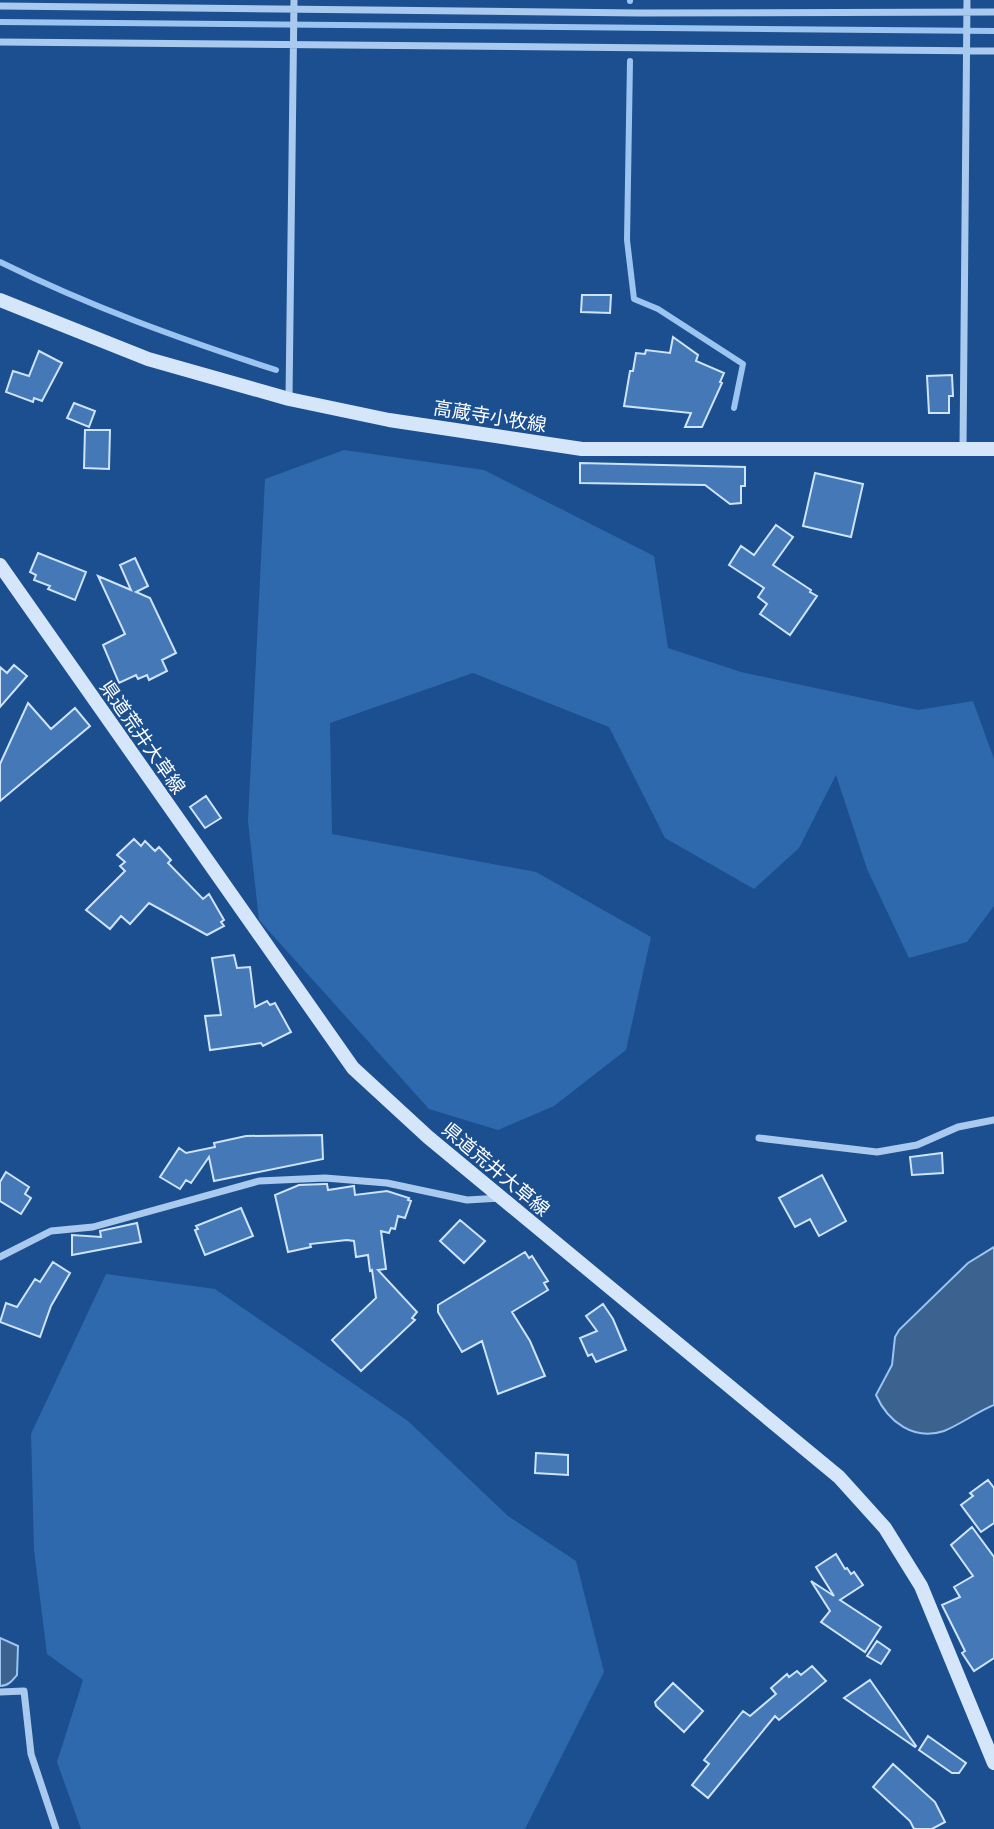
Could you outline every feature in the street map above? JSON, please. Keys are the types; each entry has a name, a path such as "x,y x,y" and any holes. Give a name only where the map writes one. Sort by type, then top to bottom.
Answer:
{"main road":[{"name":"高蔵寺小牧線","path":"0,300 148,359 289,399 389,420 582,449 994,449"},
{"name":"県道荒井大草線","path":"0,565 353,1068 428,1138 839,1477 885,1528 920,1586 994,1763"}],"street":[{"path":"963,449 967,0"},
{"path":"289,399 294,4"},
{"path":"0,6 294,4 640,13 994,12"},
{"path":"0,42 994,51"},
{"path":"759,1138 877,1152 917,1145 958,1127 994,1120"},
{"path":"0,1257 51,1231 93,1227 259,1181 325,1178 387,1183 467,1199 502,1198"},
{"path":"0,1692 24,1691 32,1754 57,1829"}],"shaded area":[{"path":"344,450 484,470 654,556 668,648 741,672 918,710 973,701 994,759 994,906 967,942 909,958 867,869 836,775 799,848 754,889 665,838 609,727 473,673 330,723 332,834 536,872 651,937 626,1050 554,1106 498,1130 429,1109 259,920 248,821 265,479"},
{"path":"994,1247 994,1405 944,1431 922,1433 903,1427 887,1413 876,1395 892,1365 895,1337 968,1263"},
{"path":"106,1274 215,1289 408,1421 508,1516 576,1561 604,1672 525,1829 81,1829 57,1762 83,1680 47,1654 34,1550 31,1434"},
{"path":"0,1638 18,1646 17,1675 8,1684 0,1686"}],"building":[{"path":"582,295 611,295 610,313 581,312"},
{"path":"673,337 698,355 696,361 724,373 702,427 685,427 691,413 624,406 636,353 645,354 646,350 670,353"},
{"path":"39,351 62,363 42,401 34,398 33,402 6,392 13,371 29,376"},
{"path":"952,375 953,396 949,396 949,413 929,413 927,376"},
{"path":"74,403 95,411 89,427 67,418"},
{"path":"85,430 110,430 109,469 84,468"},
{"path":"580,463 745,467 745,486 741,486 741,503 730,504 705,485 580,483"},
{"path":"815,473 863,484 851,537 803,526"},
{"path":"776,525 793,537 773,565 817,596 790,635 760,614 767,604 758,597 764,588 729,565 741,546 754,555"},
{"path":"38,553 86,572 75,600 34,580 36,575 30,572"},
{"path":"135,558 148,586 136,592 150,598 176,653 162,660 167,671 149,680 147,675 138,679 136,675 119,683 103,645 125,634 98,576 131,590 120,565"},
{"path":"14,665 27,676 0,707 0,667 7,673"},
{"path":"28,703 51,729 75,708 90,726 0,801 0,764"},
{"path":"206,796 221,818 205,828 190,807"},
{"path":"134,839 141,846 145,841 155,851 159,847 171,860 168,863 203,899 209,894 224,920 221,922 224,926 207,935 149,903 130,924 121,916 110,929 86,910 125,871 120,866 125,862 117,855"},
{"path":"234,955 237,968 250,967 255,1007 267,1001 270,1005 275,1003 291,1032 263,1046 261,1043 210,1050 205,1016 221,1015 212,958"},
{"path":"322,1135 323,1159 214,1181 209,1157 191,1183 186,1180 180,1189 160,1177 179,1148 186,1153 215,1147 214,1143 246,1136"},
{"path":"942,1153 943,1173 912,1175 910,1157"},
{"path":"6,1172 29,1187 25,1194 31,1198 21,1214 0,1201 0,1182"},
{"path":"822,1175 846,1221 819,1236 810,1219 795,1227 779,1198"},
{"path":"327,1184 328,1190 354,1186 355,1195 387,1191 411,1201 405,1218 398,1216 395,1229 391,1228 389,1233 381,1231 386,1269 378,1270 417,1312 412,1318 415,1320 361,1371 332,1340 376,1298 368,1255 356,1257 354,1241 347,1240 310,1244 311,1247 288,1252 275,1195 299,1185"},
{"path":"241,1208 253,1236 205,1255 195,1230 198,1229 196,1226"},
{"path":"460,1220 485,1241 464,1263 440,1241"},
{"path":"137,1223 141,1242 72,1255 72,1235 101,1237 100,1231"},
{"path":"525,1252 529,1258 532,1256 548,1281 544,1283 548,1290 512,1312 530,1341 545,1376 498,1394 482,1341 462,1352 438,1312 438,1305"},
{"path":"53,1262 70,1273 51,1306 40,1337 0,1322 6,1303 17,1307 35,1279 40,1282"},
{"path":"603,1304 613,1319 626,1350 596,1362 592,1354 588,1356 580,1338 597,1331 586,1316"},
{"path":"536,1453 568,1455 568,1475 535,1473"},
{"path":"988,1480 994,1488 994,1523 981,1532 961,1505 973,1496 970,1493"},
{"path":"972,1527 994,1557 994,1658 974,1671 962,1653 965,1651 942,1605 960,1597 954,1587 973,1576 951,1545"},
{"path":"836,1554 845,1569 851,1574 854,1572 863,1585 840,1600 881,1627 865,1652 821,1622 830,1611 811,1581 834,1596 816,1567"},
{"path":"877,1641 890,1650 881,1664 867,1656"},
{"path":"812,1666 826,1681 779,1720 775,1716 708,1798 692,1785 709,1764 704,1760 743,1711 750,1716 776,1694 771,1688 787,1674 789,1677 797,1671 801,1675"},
{"path":"870,1680 916,1746 915,1747 844,1698"},
{"path":"673,1683 703,1711 684,1732 655,1702"},
{"path":"928,1736 966,1763 959,1773 952,1773 919,1750"},
{"path":"893,1764 935,1802 945,1822 932,1829 914,1829 910,1821 873,1787"}],"waterway":[{"path":"0,22 994,31"},
{"path":"630,61 627,240 634,299 658,309 743,364 734,408"},
{"path":"0,262 136,321 276,370"}]}
